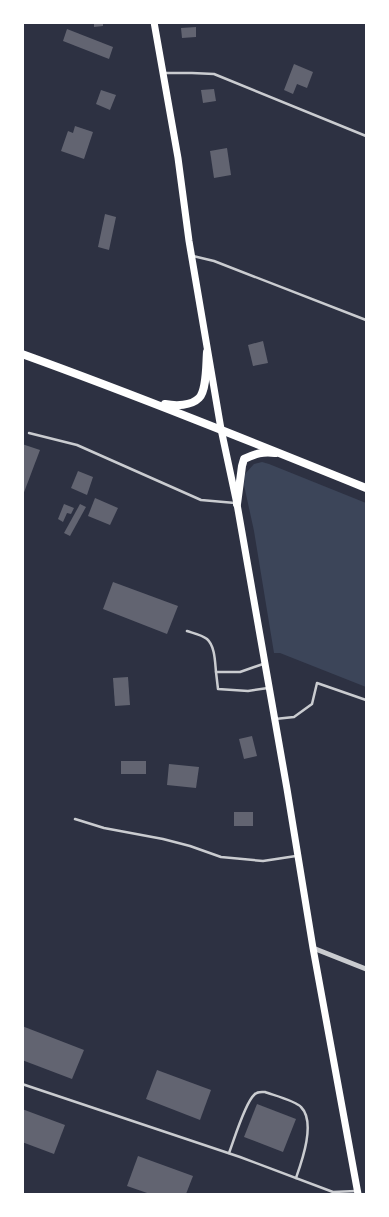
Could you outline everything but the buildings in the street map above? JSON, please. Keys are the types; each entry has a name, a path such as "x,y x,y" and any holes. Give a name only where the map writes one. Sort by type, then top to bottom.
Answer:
{"main road":[{"path":"154,22 178,158 192,256 221,429 237,504 313,948 358,1193"},
{"path":"153,402 176,406 200,398 204,389 208,352"},
{"path":"22,354 153,402 366,488"},
{"path":"237,504 244,459 256,453 269,452 284,455"}],"street":[{"path":"313,948 366,969"}],"lane":[{"path":"163,73 214,74 366,136"},
{"path":"192,256 214,260 366,320"},
{"path":"29,433 77,445 201,500 237,504"},
{"path":"187,631 206,638 211,644 218,690 248,691 269,688"},
{"path":"216,672 240,672 264,664"},
{"path":"274,719 294,718 312,704 317,682 366,700"},
{"path":"76,819 104,828 190,846 221,858 263,861 298,856"},
{"path":"22,1084 229,1153 333,1192 358,1193"},
{"path":"229,1153 248,1104 255,1093 265,1092 296,1103 305,1113 307,1123 306,1146 296,1178"}],"shaded area":[{"path":"262,462 366,503 366,687 280,653 274,653 254,531 244,485 245,474 254,464"}]}
